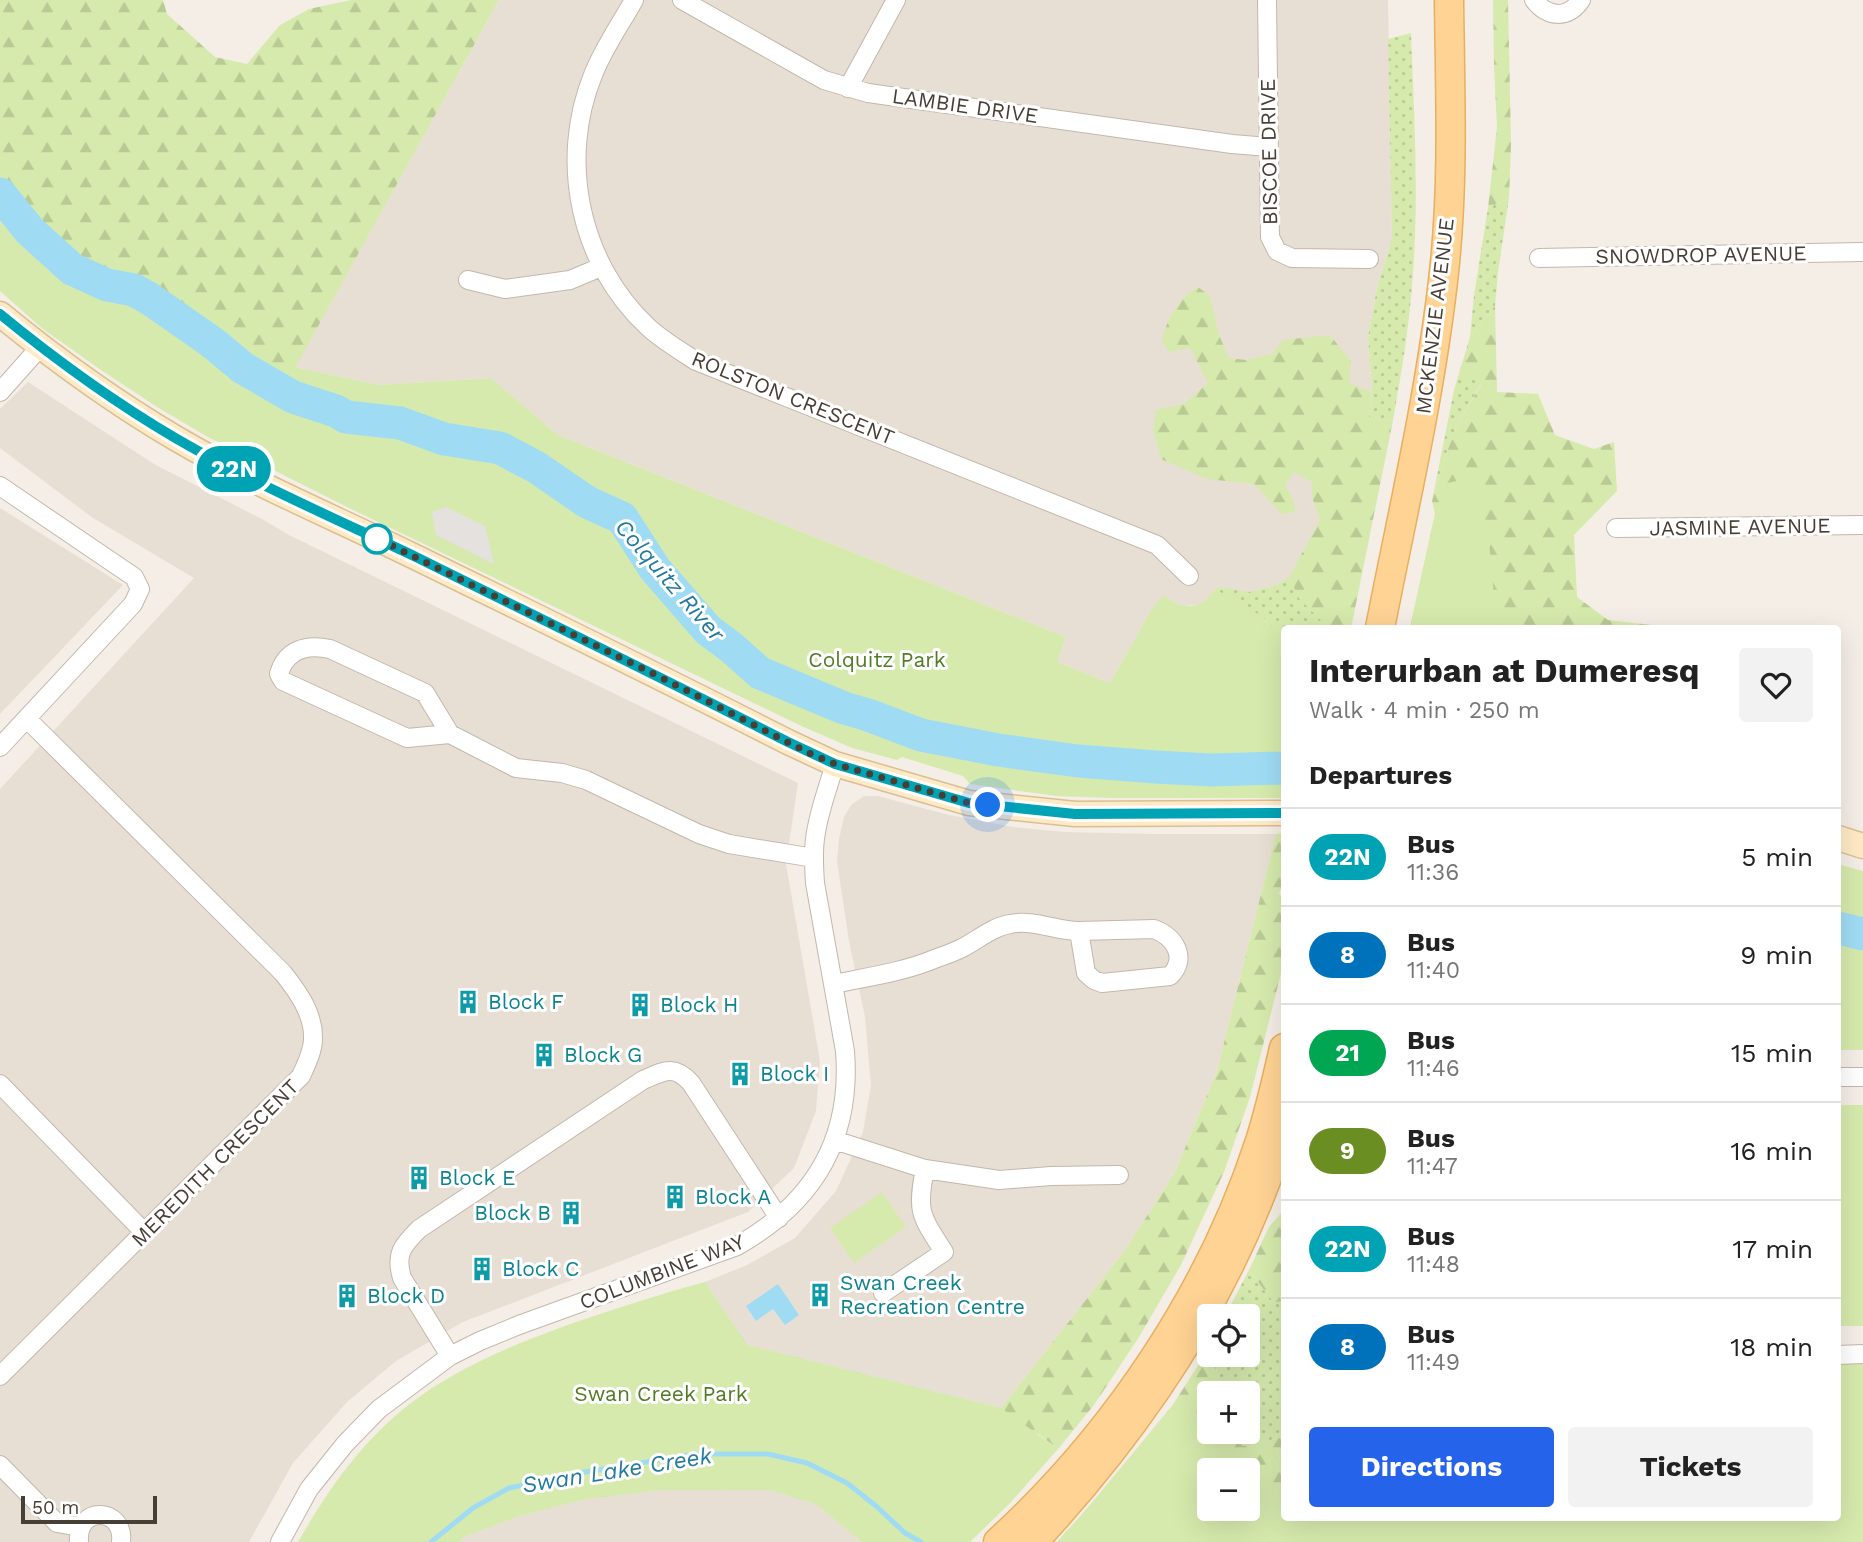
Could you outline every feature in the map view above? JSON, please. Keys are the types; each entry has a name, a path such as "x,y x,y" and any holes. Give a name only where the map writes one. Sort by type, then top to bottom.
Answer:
{"main road":[{"name":"MCKENZIE AVENUE","path":"1381,625 1428,384 1444,271 1451,186 1449,0"},
{"path":"0,314 92,385 179,440 308,508 368,534 835,764 969,803 1075,814 1281,813"},
{"path":"1841,839 1863,846"},
{"path":"998,1542 1039,1503 1094,1440 1126,1398 1186,1307 1239,1198 1266,1121 1281,1060"},
{"path":"1033,1542 1081,1488 1133,1422 1200,1322 1248,1227 1281,1137"}],"street":[{"name":"ROLSTON CRESCENT","path":"634,0 593,74 581,112 576,144 577,179 581,208 601,267 646,326 696,360 1157,545 1189,576"},
{"name":"LAMBIE DRIVE","path":"682,0 824,80 848,88 868,93 1269,147"},
{"path":"848,88 896,0"},
{"name":"BISCOE DRIVE","path":"1267,0 1270,237 1277,251 1292,258 1369,259"},
{"path":"1534,0 1541,9 1554,14 1568,12 1580,4 1581,0"},
{"name":"SNOWDROP AVENUE","path":"1539,258 1863,252"},
{"path":"468,280 505,289 570,280 601,267"},
{"path":"0,391 40,347"},
{"path":"0,486 134,577 140,589 134,604 0,747"},
{"name":"JASMINE AVENUE","path":"1616,528 1863,525"},
{"path":"450,733 407,738 283,681 279,674 282,663 303,648 316,646 330,649 425,693 450,733 516,768 562,773 586,780 699,834 729,844 814,858"},
{"name":"MEREDITH CRESCENT","path":"0,1376 301,1076 313,1039 309,1016 299,993 283,974 27,719"},
{"name":"COLUMBINE WAY","path":"281,1542 309,1489 345,1444 379,1409 450,1356 519,1325 737,1246 761,1233 779,1218 812,1183 834,1140 844,1100 846,1070 814,858 819,816 835,764"},
{"path":"833,984 894,972 934,960 962,948 989,931 1010,924 1031,923 1066,931 1079,930 1154,929 1170,940 1178,952 1180,962 1170,976 1102,983 1086,973 1079,930"},
{"path":"450,1356 402,1279 399,1257 408,1240 419,1229 465,1198 643,1080 659,1073 673,1071 683,1074 691,1083 779,1218"},
{"path":"1841,1077 1863,1077"},
{"path":"0,1084 145,1233"},
{"path":"834,1140 925,1169 999,1180 1119,1175"},
{"path":"883,1293 944,1252 924,1221 920,1208 925,1169"},
{"path":"1841,1355 1863,1354"},
{"path":"0,1465 57,1523 79,1538 91,1517 106,1515 121,1529 121,1542"}],"shaded area":[{"path":"499,0 1388,0 1392,238 1377,288 1368,337 1372,388 1369,417 1393,420 1352,625 1281,625 1281,636 1215,589 1201,604 1185,606 1172,602 1151,610 1110,683 1057,662 1066,637 558,435 491,378 379,385 295,367"},
{"path":"28,382 154,464 289,535 798,783 786,864 820,1061 816,1111 794,1168 748,1212 463,1322 396,1361 347,1402 293,1463 249,1542 0,1542 0,789 194,578 93,518 0,448 0,409"},
{"path":"446,507 485,526 494,564 436,535 432,512"},
{"path":"0,508 123,585 0,714"},
{"path":"864,796 878,796 949,815 1013,827 1064,832 1276,834 1217,1071 1175,1172 1125,1250 1001,1408 746,1345 705,1282 747,1265 795,1238 836,1191 863,1132 871,1085 865,1017 849,941 837,861 844,817 851,805"},
{"path":"661,1490 770,1490 816,1504 862,1542 458,1542 466,1536 519,1516 585,1499"}],"green space":[{"path":"0,0 163,0 167,14 215,57 247,64 280,25 309,9 351,0 499,0 275,404 232,384 176,330 102,286 87,278 59,274 46,268 6,222 0,207"},
{"path":"1493,0 1508,0 1511,144 1509,198 1488,208 1497,127"},
{"path":"1411,33 1415,242 1408,328 1393,420 1369,418 1372,388 1368,337 1377,288 1392,238 1388,39"},
{"path":"1509,198 1495,306 1470,337 1488,208"},
{"name":"Colquitz Park","path":"0,207 6,222 46,268 59,274 87,278 102,286 176,330 232,384 275,403 295,367 379,385 491,378 558,435 1066,637 1057,662 1110,683 1151,610 1164,595 1178,604 1191,606 1204,601 1215,589 1261,616 1281,635 1281,798 1056,796 970,784 963,776 902,757 897,760 852,748 345,506 206,436 101,370 43,329 0,291"},
{"path":"1198,287 1210,296 1219,335 1229,358 1246,360 1272,354 1283,340 1330,335 1351,361 1349,383 1371,392 1369,417 1393,420 1352,625 1325,625 1299,598 1289,577 1320,520 1312,497 1312,482 1294,472 1285,485 1294,501 1295,512 1282,514 1254,484 1207,479 1161,459 1153,430 1156,410 1184,404 1208,383 1190,348 1169,352 1162,341 1174,310"},
{"path":"1495,306 1497,392 1538,394 1555,435 1594,449 1614,442 1617,491 1574,535 1577,597 1608,620 1651,625 1411,625 1435,514 1432,501 1444,460 1457,425 1481,385 1476,374 1468,379 1463,375 1470,337"},
{"path":"1470,337 1476,374 1481,384 1457,425 1432,501 1454,390"},
{"path":"1478,477 1489,542 1497,625 1411,625 1435,514 1447,483"},
{"path":"1289,577 1299,598 1326,625 1281,625 1281,635 1261,616 1215,589 1219,587 1249,592 1277,585"},
{"name":"Swan Creek Park","path":"1281,833 1281,973 1250,1097 1224,1172 1181,1265 1139,1337 1094,1405 1058,1449 1037,1433 1011,1502 862,1542 816,1504 770,1490 661,1490 585,1499 519,1516 466,1536 458,1542 705,1282 747,1345 1001,1408 1125,1250 1175,1172 1217,1071 1276,834"},
{"path":"1841,865 1863,871 1863,1050 1841,1050"},
{"path":"1841,1105 1863,1105 1863,1326 1841,1326"},
{"path":"882,1192 906,1227 854,1263 830,1228"},
{"path":"1281,1213 1281,1301 1274,1303 1249,1270 1269,1227"},
{"path":"1249,1270 1274,1302 1281,1301 1281,1438 1260,1442 1260,1381 1217,1381 1219,1375 1214,1367 1260,1367 1260,1304 1231,1304"},
{"name":"Swan Creek Park","path":"705,1282 747,1345 1001,1408 1058,1449 1011,1502 970,1542 862,1542 816,1504 770,1490 724,1488 661,1490 585,1499 519,1516 466,1536 458,1542 298,1542 318,1508 367,1444 395,1416 435,1386 480,1361 549,1332"},
{"path":"1841,1361 1863,1361 1863,1542 1057,1542 1172,1406 1197,1430 1197,1444 1213,1444 1229,1458 1197,1458 1197,1521 1260,1521 1260,1485 1281,1503 1281,1521 1841,1521"},
{"path":"1197,1367 1214,1367 1219,1375 1217,1381 1197,1381 1197,1444 1243,1446 1281,1438 1281,1517 1260,1520 1260,1458 1197,1458 1197,1521 1248,1521 1057,1542 1172,1406"}],"water":[{"path":"778,1284 799,1315 785,1325 773,1309 756,1321 746,1306"}],"waterway":[{"name":"Colquitz River","path":"0,194 30,231 72,269 107,285 134,290 150,299 213,343 243,368 293,397 346,417 400,423 444,439 500,448 536,467 587,502 622,518 655,569 708,630 760,673 844,708 921,735 998,750 1078,761 1156,767 1211,770 1281,768"},
{"name":"Colquitz River","path":"1841,929 1863,934"},
{"name":"Swan Lake Creek","path":"431,1542 473,1508 509,1488 695,1454 768,1454 807,1463 847,1483 905,1533 921,1542"}],"bus line":[{"name":"22N","path":"0,314 55,359 179,440 308,508 500,598 835,764 969,803 1075,814 1281,813"}],"place":[{"name":"Block F","path":"468,1002"},
{"name":"Block H","path":"640,1005"},
{"name":"Block G","path":"544,1055"},
{"name":"Block I","path":"740,1074"},
{"name":"Block E","path":"419,1178"},
{"name":"Block A","path":"675,1197"},
{"name":"Block B","path":"571,1213"},
{"name":"Block C","path":"482,1269"},
{"name":"Swan Creek Recreation Centre","path":"820,1295"},
{"name":"Block D","path":"347,1296"}],"route":[{"path":"377,539 368,534 835,764 969,803 988,805"}]}
